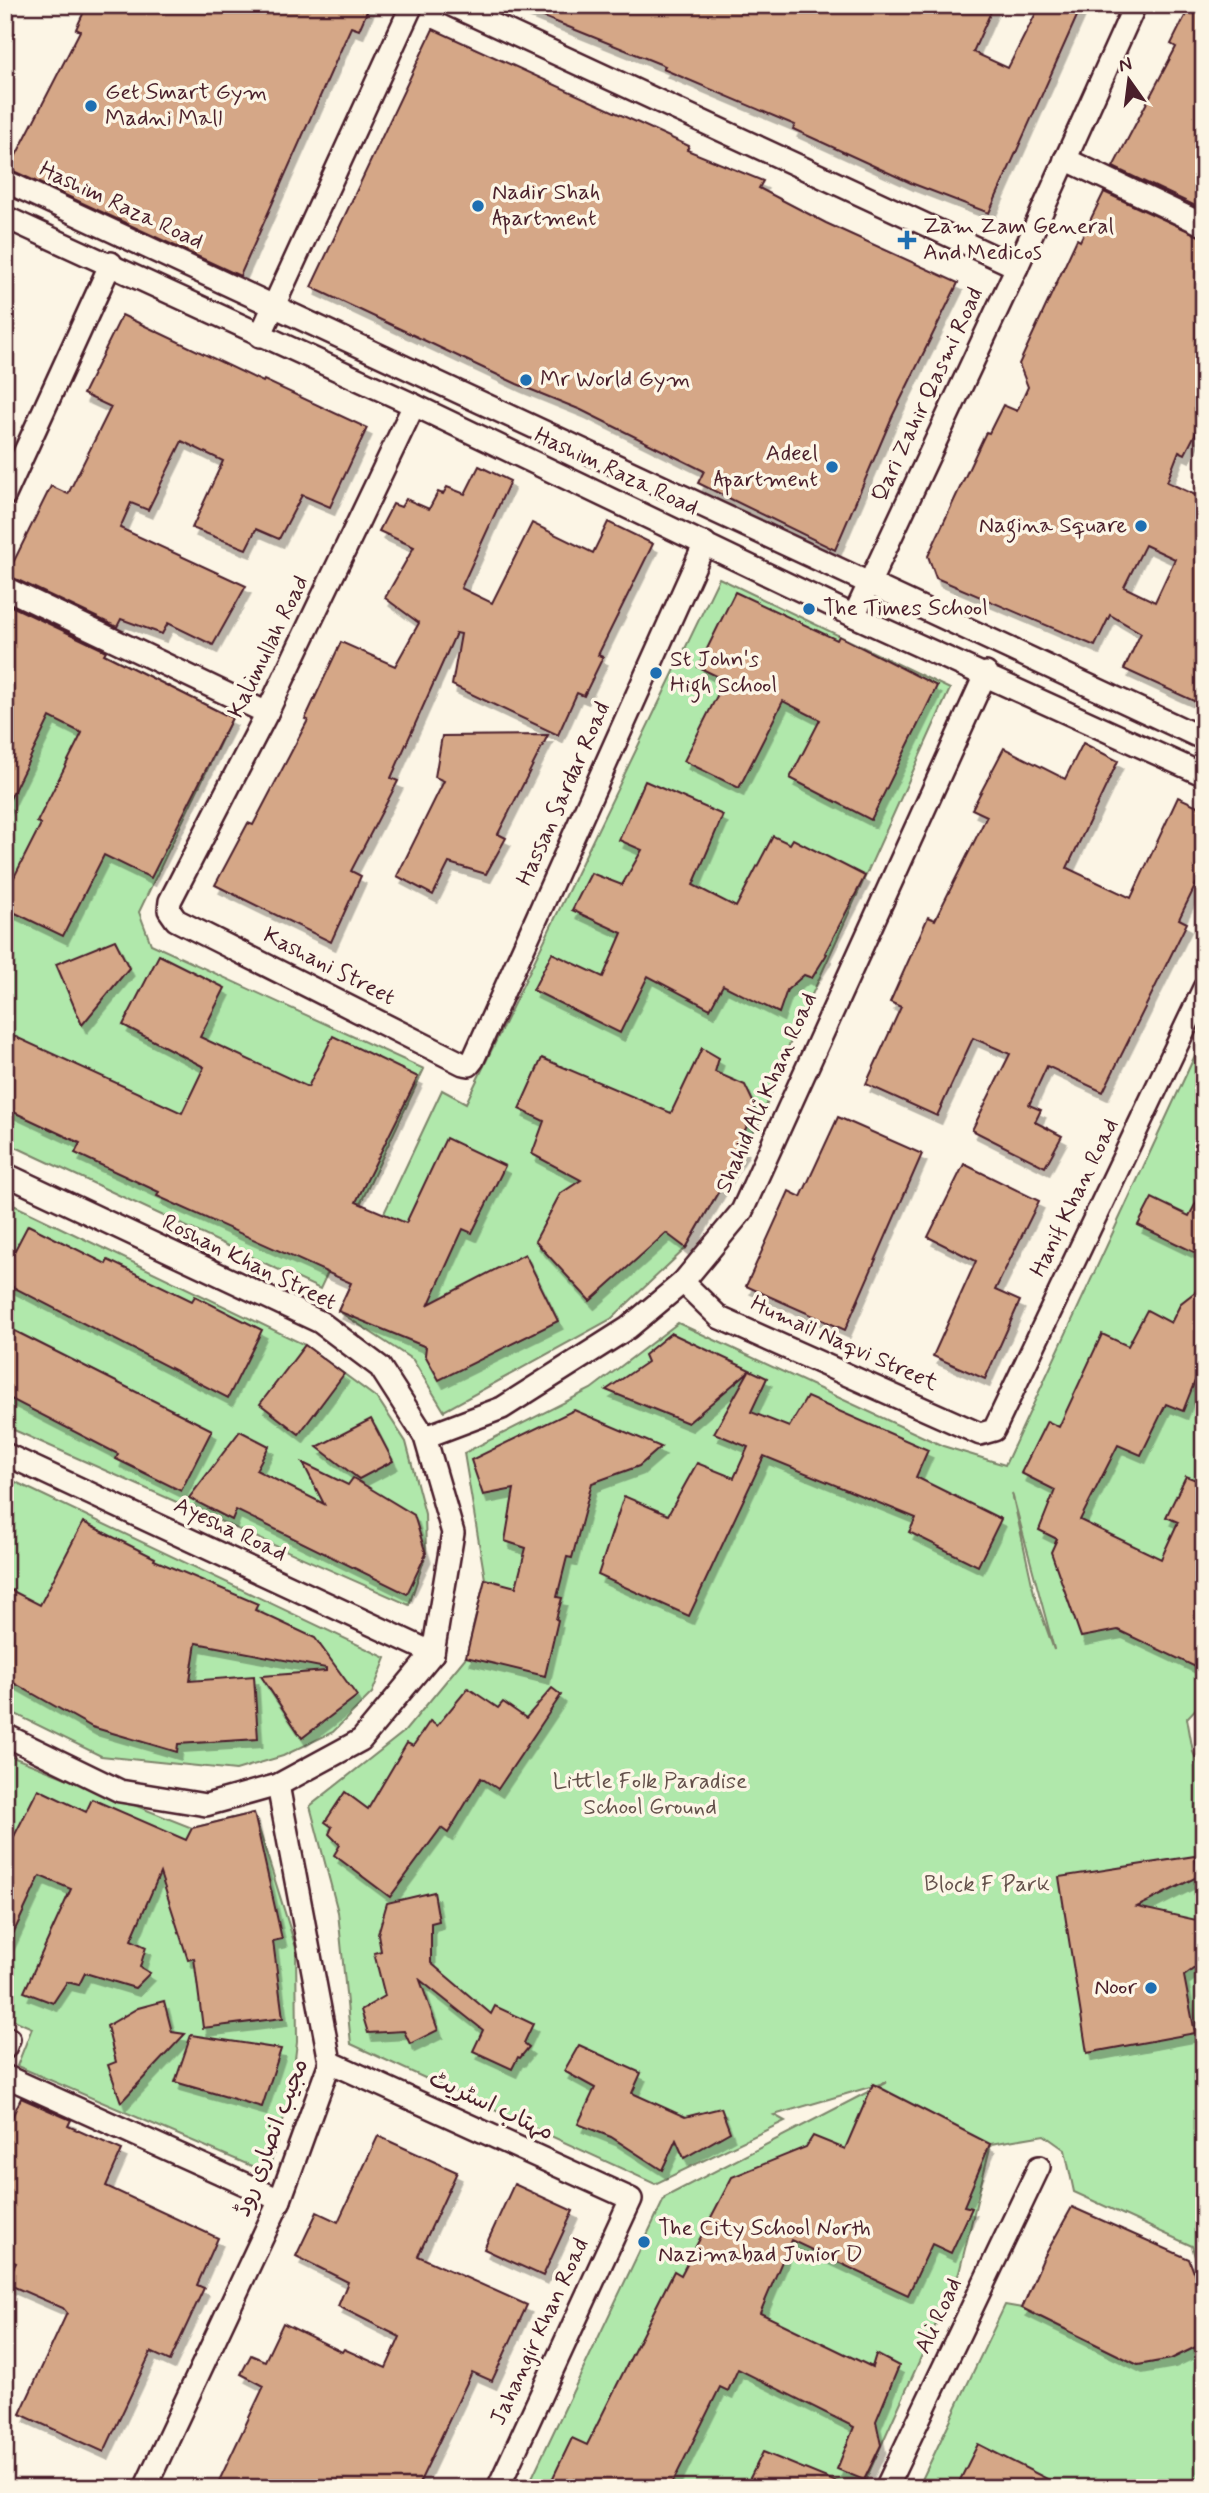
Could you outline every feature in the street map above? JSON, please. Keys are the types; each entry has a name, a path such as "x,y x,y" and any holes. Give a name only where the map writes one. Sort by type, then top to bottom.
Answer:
{"street":[{"path":"260,336 412,5"},
{"path":"451,5 1017,267"},
{"name":"Qari Zahir Qasmi Road","path":"854,616 1017,267 1135,5"},
{"path":"1065,159 1204,225"},
{"name":"Hashim Raza Road","path":"5,181 1204,739"},
{"name":"Hashim Raza Road","path":"5,217 111,263 260,336 414,405 854,616 986,673 1204,775"},
{"path":"5,495 111,263"},
{"name":"Kalimullah Road","path":"169,910 170,901 267,713 414,405"},
{"name":"Hassan Sardar Road","path":"469,1065 705,544"},
{"path":"5,588 267,713"},
{"name":"Shahid Ali Khan Road","path":"425,1437 502,1408 628,1328 683,1282 742,1212 986,673"},
{"name":"Kashani Street","path":"169,910 176,920 469,1065"},
{"name":"Hanif Khan Road","path":"994,1430 1204,988"},
{"name":"Roshan Khan Street","path":"5,1174 320,1322 380,1367 425,1437 453,1533 433,1653"},
{"name":"Humail Naqvi Street","path":"683,1282 720,1318 980,1434 994,1430"},
{"name":"Ayesha Road","path":"5,1454 433,1653"},
{"path":"5,1735 120,1791 206,1805 278,1785 361,1740 433,1653"},
{"name":"مجیب انصاری روڈ","path":"145,2488 280,2200 330,2062 278,1785"},
{"name":"مہتاب اسٹریٹ","path":"330,2062 631,2199"},
{"path":"5,2076 280,2200"},
{"name":"Ali Road","path":"886,2488 1039,2166"},
{"name":"Jahangir Khan Road","path":"498,2488 631,2199"}],"green space":[{"path":"719,578 950,689 787,1050 762,1117 686,1248 611,1319 444,1411 413,1360 338,1311 442,1090 466,1103"},
{"path":"5,604 232,718 139,912 151,944 424,1069 320,1289 5,1142"},
{"path":"1204,1036 1204,1700 1187,1718 1193,1752 1204,1777 1204,2290 1192,2246 1074,2192 1065,2150 1044,2135 991,2144 959,2273 862,2488 527,2488 665,2197 887,2082 774,2115 785,2121 655,2184 351,2044 338,1912 310,1806 405,1731 466,1657 485,1579 464,1453 591,1389 678,1323 943,1446 1005,1465","holes":["1012,1493 1054,1650 1034,1593"]},
{"path":"5,1201 305,1345 378,1399 406,1442 425,1514 426,1554 409,1605 5,1426"},
{"path":"5,1477 386,1658 372,1693 333,1732 283,1756 236,1770 101,1756 5,1709"},
{"path":"5,1754 192,1828 254,1813 296,1948 297,2042 291,2093 268,2173 17,2066 32,2028 5,2016"},
{"path":"1005,2305 1022,2308 1138,2365 1171,2359 1204,2343 1204,2488 918,2488"}],"building":[{"path":"87,5 370,5 359,30 351,27 240,276 9,169 80,31 76,29"},
{"path":"514,5 994,5 973,52 1008,68 1040,5 1082,5 989,213 911,183 793,129 795,125 663,69 665,66"},
{"path":"1190,6 1204,12 1204,210 1113,167 1176,47 1171,44"},
{"path":"433,29 689,146 687,150 763,181 759,188 826,223 958,283 892,417 835,550 698,483 704,471 581,410 517,384 311,287"},
{"path":"1104,192 1204,238 1204,417 1185,454 1179,451 1167,482 1204,499 1204,699 1199,697 1196,702 1124,669 1141,633 1110,615 1095,646 936,578 928,556 986,432 989,433 1003,405 1017,411 1028,387 1019,364 1077,239 1080,241","holes":["1145,545 1175,559 1155,602 1124,587"]},
{"path":"122,315 367,428 330,507 302,495 279,539 256,529 246,549 192,528 223,461 182,441 148,510 131,503 120,528 246,586 213,645 168,623 162,634 121,619 117,627 7,575 51,486 68,494 111,407 83,394"},
{"path":"479,466 510,481 461,588 492,603 532,523 593,553 608,522 653,544 598,655 603,657 584,696 577,693 558,735 452,685 461,634 456,633 391,778 398,781 351,871 361,876 331,942 215,885 248,823 253,825 308,720 305,719 341,642 395,666 419,623 385,598 414,547 379,531 393,504 401,507 406,499 429,509 438,492 443,494 447,487 465,494"},
{"path":"735,592 837,640 839,636 937,686 871,820 790,778 820,720 783,701 739,788 684,761 725,680 698,667"},
{"path":"5,603 106,651 104,654 232,718 151,878 104,855 63,936 5,908 5,895 41,824 37,822 82,733 50,717 5,809"},
{"path":"548,735 498,834 506,838 486,874 449,863 433,895 397,876 444,781 435,777 442,736"},
{"path":"1083,743 1118,761 1067,868 1131,898 1178,797 1204,809 1204,868 1179,919 1187,923 1103,1092 1047,1066 1029,1105 1041,1110 1035,1122 1062,1136 1045,1167 972,1130 1010,1054 973,1038 937,1116 866,1084 901,1007 890,1002 928,917 935,920 987,816 972,809 1004,748 1065,779"},
{"path":"645,781 723,815 693,885 736,907 773,836 790,844 793,839 865,876 825,953 827,954 812,978 804,975 787,990 779,1013 723,985 710,1009 648,976 620,1033 533,990 552,953 603,977 622,933 572,910 591,873 622,885 642,850 619,840"},
{"path":"115,940 129,968 82,1025 56,964"},
{"path":"159,955 225,988 200,1037 308,1087 333,1036 418,1077 356,1202 406,1223 446,1138 505,1166 472,1233 463,1229 429,1304 525,1254 558,1321 439,1380 425,1355 426,1347 338,1311 351,1283 157,1196 159,1192 75,1153 80,1143 5,1108 5,1032 182,1113 204,1067 123,1025"},
{"path":"702,1048 719,1058 715,1072 745,1085 755,1106 739,1145 744,1147 686,1248 666,1233 590,1301 535,1241 560,1194 581,1180 532,1154 544,1121 519,1109 542,1058 671,1113"},
{"path":"838,1117 922,1154 845,1330 746,1286 789,1191 801,1197"},
{"path":"964,1164 1039,1201 995,1290 1020,1301 985,1379 933,1356 976,1261 928,1237"},
{"path":"1204,1188 1204,1257 1138,1225 1152,1198 1189,1216"},
{"path":"28,1225 106,1264 108,1260 192,1301 195,1296 262,1330 228,1398 5,1283 5,1269"},
{"path":"1204,1285 1204,1358 1183,1411 1166,1404 1141,1455 1118,1445 1080,1520 1161,1559 1178,1522 1166,1517 1186,1476 1204,1483 1204,1671 1118,1630 1081,1637 1051,1552 1057,1539 1039,1530 1055,1490 1021,1473 1047,1421 1059,1427 1102,1334 1128,1346 1147,1310 1171,1323 1181,1303"},
{"path":"5,1326 212,1430 181,1491 116,1459 118,1454 5,1396"},
{"path":"671,1333 767,1378 751,1412 789,1427 807,1397 928,1450 916,1477 1001,1519 978,1566 909,1532 916,1518 764,1456 689,1616 598,1575 624,1496 668,1515 697,1463 734,1478 748,1447 714,1433 749,1371 688,1423 606,1390 647,1362 644,1355"},
{"path":"305,1345 344,1374 299,1434 260,1404"},
{"path":"574,1410 661,1447 639,1466 592,1483 572,1558 567,1557 557,1597 562,1598 545,1676 466,1657 485,1579 516,1587 526,1548 505,1541 514,1489 483,1495 471,1460"},
{"path":"371,1419 393,1461 359,1479 317,1447"},
{"path":"240,1431 269,1446 256,1470 324,1504 303,1463 348,1485 353,1478 414,1515 426,1554 407,1594 236,1510 232,1520 189,1498"},
{"path":"83,1522 155,1558 154,1560 258,1604 255,1610 315,1638 357,1696 302,1738 261,1676 326,1671 326,1668 196,1643 190,1681 254,1676 258,1739 178,1744 177,1752 92,1727 5,1678 5,1587 40,1605"},
{"path":"468,1688 498,1708 503,1702 526,1718 552,1688 561,1695 498,1789 481,1778 448,1833 441,1828 390,1897 334,1855 340,1845 329,1834 332,1827 325,1822 345,1792 368,1809 407,1743 413,1746 430,1721 437,1726"},
{"path":"38,1789 86,1812 92,1799 186,1840 192,1828 254,1813 282,1939 273,1941 283,2018 203,2028 194,1958 188,1960 160,1873 131,1940 146,1947 140,1967 150,1973 135,1988 85,1973 79,1985 67,1982 53,2003 24,1992 71,1889 40,1876 5,1951 5,1854"},
{"path":"1195,1856 1199,1876 1137,1907 1201,1921 1204,1961 1184,1976 1195,2033 1087,2053 1059,1877"},
{"path":"434,1892 439,1921 431,1923 431,1963 491,2014 495,2006 533,2024 524,2043 529,2047 518,2057 512,2069 473,2051 483,2030 420,1980 438,2030 410,2044 404,2031 368,2033 361,2010 385,1996 374,1953 381,1951 378,1934 387,1903"},
{"path":"164,2001 172,2032 185,2034 121,2102 108,2065 116,2062 107,2026 138,2008"},
{"path":"191,2035 281,2049 262,2107 175,2082"},
{"path":"579,2045 641,2073 632,2093 685,2117 721,2108 730,2132 684,2158 676,2140 662,2170 611,2137 578,2124 595,2088 564,2071"},
{"path":"873,2084 990,2144 964,2206 972,2208 951,2253 932,2244 908,2295 791,2240 760,2313 872,2367 876,2354 899,2366 876,2421 881,2445 864,2480 837,2469 854,2427 738,2369 728,2391 720,2387 670,2488 548,2488 572,2438 587,2445 674,2271 681,2275 732,2177 806,2147 813,2136 845,2149"},
{"path":"21,2098 71,2120 68,2126 122,2150 106,2186 218,2238 197,2285 204,2288 170,2361 151,2352 104,2452 20,2414 67,2313 63,2308 5,2283 16,2263 5,2258 5,2132"},
{"path":"378,2136 457,2172 418,2256 527,2305 492,2381 472,2372 417,2488 229,2488 218,2483 264,2386 241,2374 251,2355 265,2361 283,2323 342,2352 344,2349 386,2368 400,2337 338,2306 348,2282 296,2256 317,2212 338,2222"},
{"path":"514,2184 573,2211 543,2276 484,2249"},
{"path":"1072,2207 1189,2259 1204,2300 1204,2343 1171,2359 1138,2365 1022,2308 1043,2259"},
{"path":"978,2444 1065,2488 956,2488"},
{"path":"763,2452 849,2487 745,2488"}],"place":[{"name":"Get Smart Gym Madni Mall","path":"91,106"},
{"name":"Nadir Shah Apartment","path":"478,206"},
{"name":"Zam Zam General And Medicos","path":"907,240"},
{"name":"Mr World Gym","path":"526,380"},
{"name":"Adeel Apartment","path":"832,467"},
{"name":"Nagina Square","path":"1141,526"},
{"name":"The Times School","path":"809,609"},
{"name":"St John's High School","path":"656,673"},
{"name":"Noor","path":"1151,1988"},
{"name":"The City School North Nazimabad Junior D","path":"644,2242"}],"park label":[{"name":"Little Folk Paradise School Ground","path":"650,1795"},
{"name":"Block F Park","path":"987,1885"}]}
